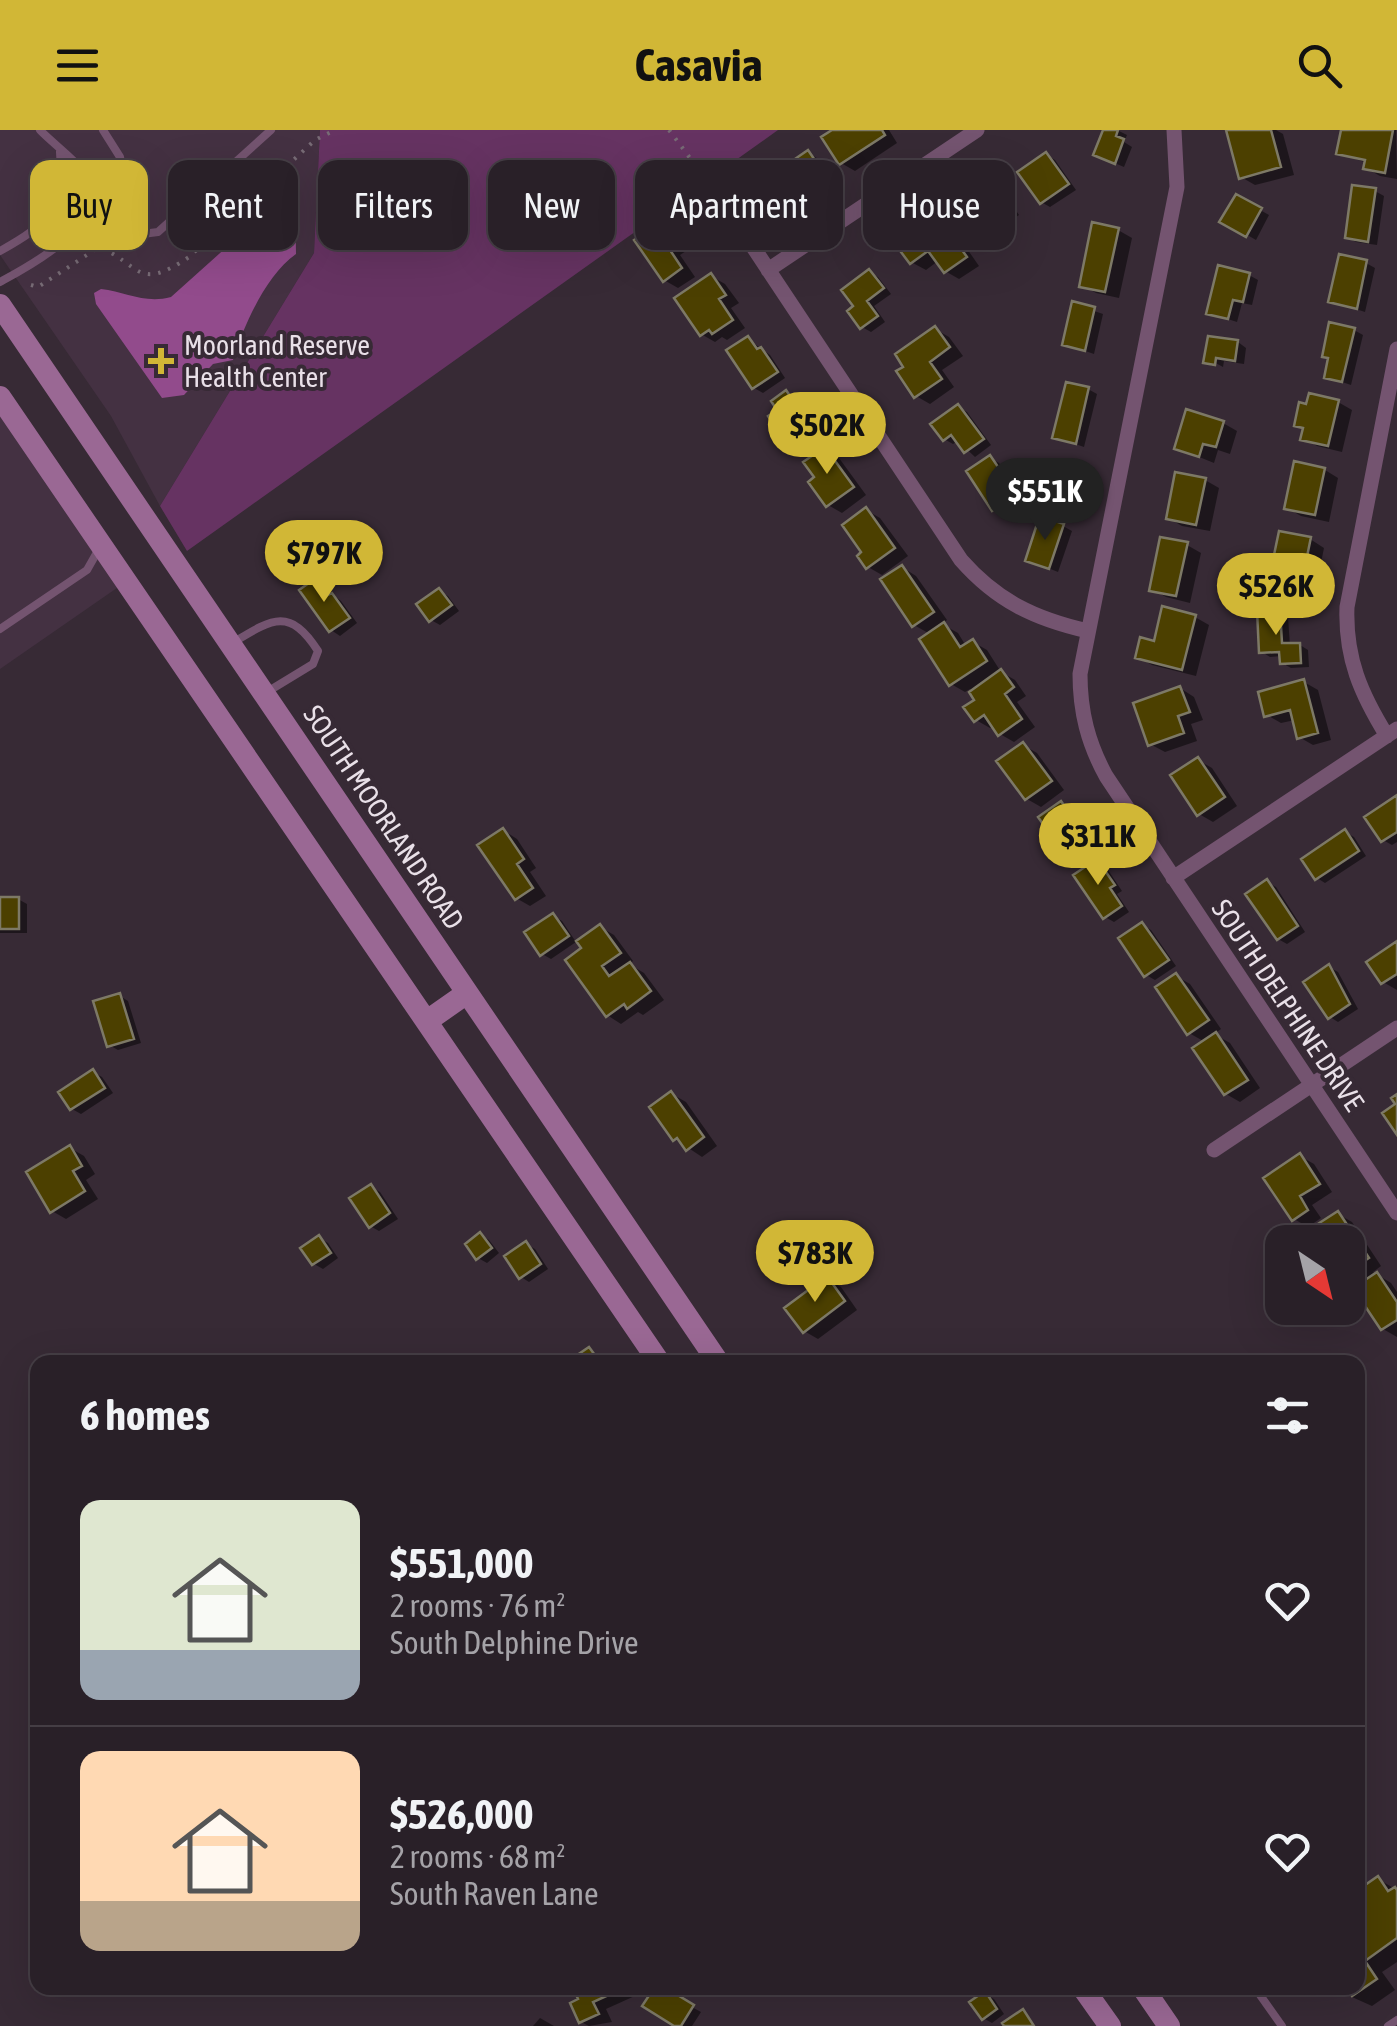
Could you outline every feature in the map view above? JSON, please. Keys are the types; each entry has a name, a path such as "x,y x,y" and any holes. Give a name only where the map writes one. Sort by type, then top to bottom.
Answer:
{"main road":[{"name":"SOUTH MOORLAND ROAD","path":"0,305 713,1355"},
{"path":"0,397 654,1355"},
{"path":"427,1021 468,993"},
{"path":"1089,1995 1110,2026"},
{"path":"1148,1995 1169,2026"}],"street":[{"path":"768,270 976,130"},
{"name":"SOUTH DELPHINE DRIVE","path":"1174,130 1178,187 1088,631 1080,700 1092,751 1106,776 1397,1213"},
{"path":"755,250 979,581 1001,599 1030,614 1088,631"},
{"path":"1174,878 1392,733 1357,684 1346,633 1346,607 1397,349"},
{"path":"1214,1150 1397,1028"}],"lane":[{"path":"0,282 66,238 80,222 89,201 89,181 81,166 60,152 40,130"},
{"path":"102,130 120,157 134,235 158,232 272,130"},
{"path":"0,251 50,215 62,186 60,152"},
{"path":"0,629 87,570 102,543"},
{"path":"230,644 276,620 288,620 310,639 318,651 313,664 264,694"},
{"path":"1260,1995 1282,2026"},
{"path":"1388,2026 1397,2020"}],"path":[{"path":"32,285 38,286 98,247 134,270 148,274 170,270 189,257 315,140 335,130"},
{"path":"669,130 693,160"}],"shaded area":[{"name":"Moorland Reserve Health Center","path":"0,130 320,130 314,253 160,506 111,416 0,255"},
{"path":"320,130 778,130 736,160 635,160 635,232 615,246 615,160 488,160 488,250 610,250 187,551 160,506 314,253 318,171 318,250 468,250 468,160 319,160"},
{"path":"223,250 296,250 266,288 233,360 213,364 184,395 162,398 96,304 94,293 101,289 144,298 171,297"},
{"path":"0,397 127,581 0,669"}],"building":[{"path":"832,130 882,130 885,135 843,162 836,160 821,137"},
{"path":"1103,130 1118,130 1116,136 1124,139 1115,164 1093,155"},
{"path":"1226,130 1271,130 1281,167 1239,179"},
{"path":"1341,130 1393,130 1385,173 1363,169 1365,160 1336,154"},
{"path":"808,150 815,160 793,160"},
{"path":"1046,152 1069,184 1040,204 1017,172"},
{"path":"1352,185 1376,188 1368,242 1345,238"},
{"path":"1236,194 1262,208 1246,237 1219,222"},
{"path":"1092,222 1119,228 1105,292 1079,287"},
{"path":"641,250 670,250 682,268 663,282"},
{"path":"900,250 962,250 967,257 944,273 928,251 910,264"},
{"path":"1339,254 1367,260 1357,309 1328,302"},
{"path":"1218,265 1250,273 1243,302 1233,300 1228,319 1206,314"},
{"path":"869,269 884,288 867,301 878,316 860,329 847,311 853,306 841,290"},
{"path":"711,273 726,295 719,299 733,320 712,334 709,330 700,336 674,298"},
{"path":"1072,301 1095,307 1085,351 1062,345"},
{"path":"1329,322 1355,328 1342,382 1324,378 1328,358 1322,357"},
{"path":"935,326 950,347 930,362 942,379 914,398 896,371 903,367 895,354"},
{"path":"748,336 778,372 752,389 726,350"},
{"path":"1208,336 1238,340 1235,361 1216,358 1215,365 1203,363"},
{"path":"1066,382 1089,387 1076,444 1052,438"},
{"path":"786,390 815,433 790,449 768,416 777,410 771,401"},
{"path":"1309,393 1339,400 1328,446 1300,440 1303,428 1294,426 1299,402 1306,404"},
{"path":"958,404 984,439 964,453 951,435 943,441 930,424"},
{"path":"1186,409 1224,421 1216,447 1203,444 1199,457 1174,449"},
{"path":"825,447 854,487 826,507 808,482 814,477 803,462"},
{"path":"990,455 1017,495 992,511 966,471"},
{"path":"1294,461 1325,468 1315,515 1284,509"},
{"path":"1175,472 1206,478 1196,525 1166,519"},
{"path":"866,507 895,548 866,569 857,556 861,552 842,525"},
{"path":"1046,518 1064,524 1049,569 1025,561 1037,524 1043,525"},
{"path":"1279,531 1311,537 1299,596 1261,588 1264,573 1270,574"},
{"path":"1160,537 1188,542 1176,596 1149,591"},
{"path":"902,565 934,612 912,627 880,579"},
{"path":"316,578 350,618 329,632 299,590"},
{"path":"439,588 452,605 429,622 416,604"},
{"path":"1162,606 1196,615 1182,670 1135,658 1140,637 1154,641"},
{"path":"1280,609 1282,643 1300,643 1301,663 1280,664 1279,652 1259,653 1257,610"},
{"path":"944,622 960,647 973,639 987,661 949,686 919,639"},
{"path":"1001,669 1014,687 1005,694 1022,719 998,736 984,715 974,722 963,707 974,700 969,692"},
{"path":"1304,679 1318,733 1297,739 1290,710 1264,717 1258,692"},
{"path":"1180,686 1190,712 1178,716 1184,733 1148,746 1133,703"},
{"path":"1023,742 1052,781 1025,800 996,761"},
{"path":"1198,757 1225,797 1197,816 1170,775"},
{"path":"1397,795 1397,832 1381,842 1364,817"},
{"path":"1061,801 1089,841 1062,860 1054,848 1058,845 1038,817"},
{"path":"503,828 524,859 517,864 533,888 515,900 477,845"},
{"path":"1345,829 1359,851 1315,880 1301,859"},
{"path":"1097,859 1115,885 1110,888 1122,906 1103,919 1073,875"},
{"path":"1267,879 1298,926 1277,940 1245,894"},
{"path":"0,897 19,897 19,929 0,929"},
{"path":"553,913 569,936 540,956 524,932"},
{"path":"1142,922 1169,960 1144,977 1118,938"},
{"path":"600,924 621,953 602,966 609,976 630,962 651,991 627,1009 624,1004 606,1017 565,960 581,948 576,941"},
{"path":"1397,941 1397,974 1381,984 1366,962"},
{"path":"1329,964 1350,1004 1328,1019 1303,982"},
{"path":"1176,973 1209,1020 1187,1035 1155,987"},
{"path":"120,993 134,1039 107,1047 93,1001"},
{"path":"1216,1032 1248,1080 1224,1095 1192,1048"},
{"path":"93,1069 105,1088 70,1110 58,1092"},
{"path":"671,1091 704,1137 686,1151 677,1138 673,1141 649,1107"},
{"path":"1397,1094 1397,1135 1382,1113 1395,1104 1391,1098"},
{"path":"70,1145 82,1166 73,1171 85,1191 50,1213 26,1172"},
{"path":"1300,1153 1320,1184 1300,1196 1308,1210 1292,1221 1263,1178"},
{"path":"371,1184 390,1213 369,1228 349,1198"},
{"path":"1338,1211 1347,1225 1316,1225"},
{"path":"480,1232 492,1248 476,1260 465,1244"},
{"path":"319,1235 331,1253 312,1265 300,1248"},
{"path":"526,1241 541,1264 519,1279 504,1256"},
{"path":"1377,1272 1397,1302 1397,1320 1381,1330 1365,1306 1365,1280"},
{"path":"827,1276 845,1301 803,1333 784,1308"},
{"path":"589,1347 595,1355 577,1355"},
{"path":"1378,1876 1388,1891 1395,1887 1397,1890 1397,1938 1365,1961 1365,1885"},
{"path":"1365,1961 1377,1979 1365,1987"},
{"path":"576,1995 608,1995 593,2002 599,2014 579,2023 570,2003 578,1999"},
{"path":"649,1995 678,1995 694,2005 681,2026 674,2026 642,2006"},
{"path":"988,1995 997,2009 982,2020 969,2002"},
{"path":"1023,2009 1034,2026 1004,2026 1002,2023"}],"place":[{"name":"Moorland Reserve Health Center","path":"161,361"}]}
